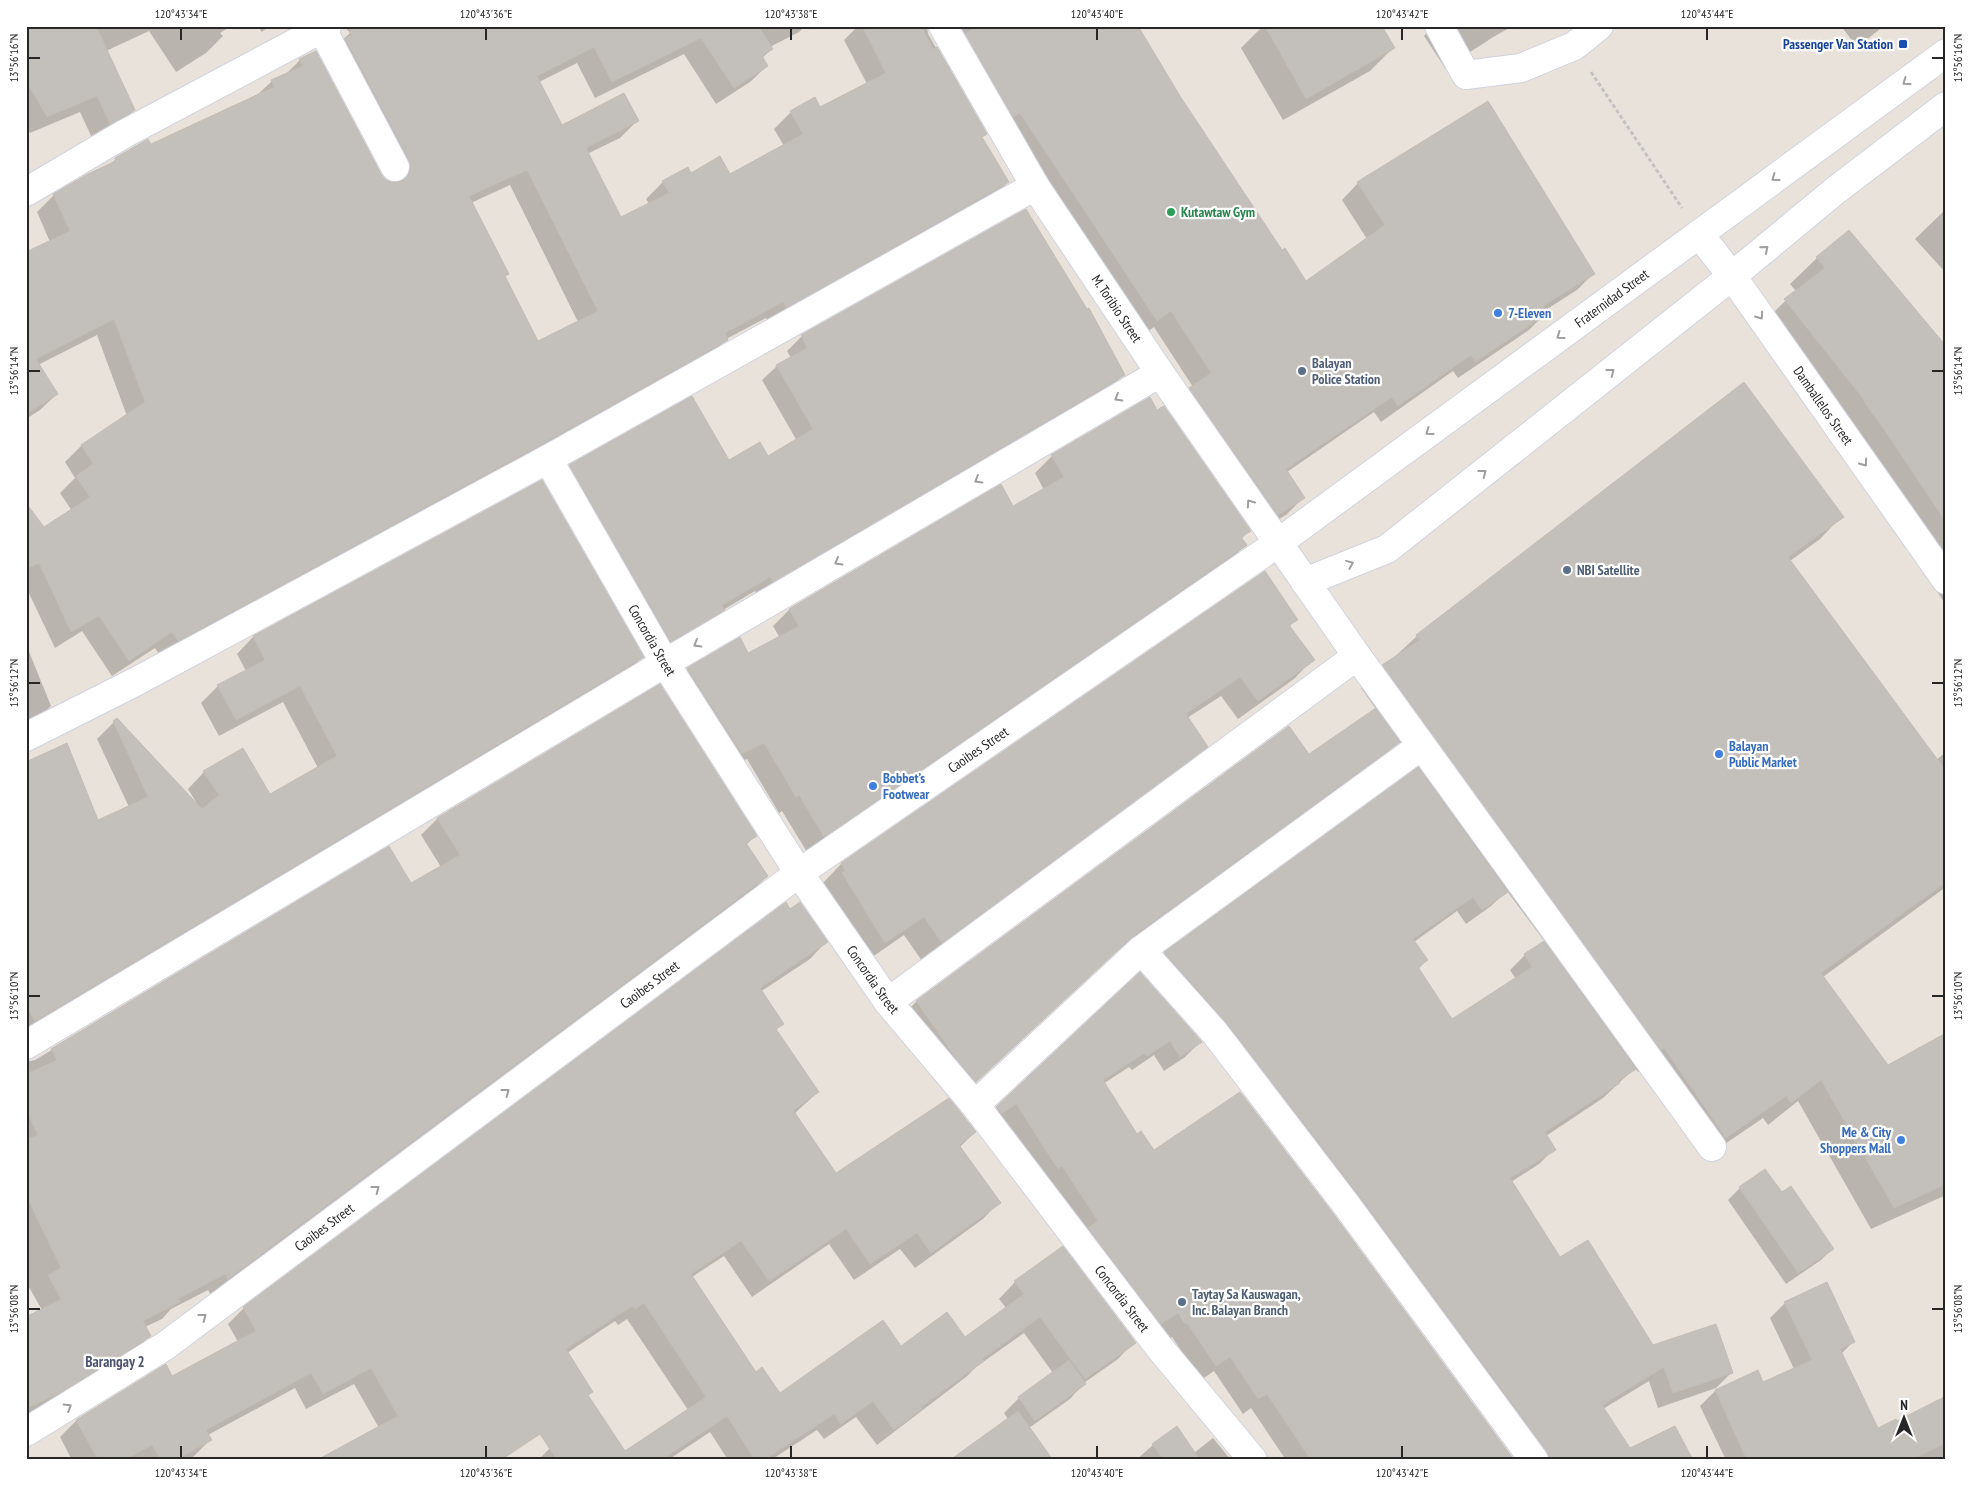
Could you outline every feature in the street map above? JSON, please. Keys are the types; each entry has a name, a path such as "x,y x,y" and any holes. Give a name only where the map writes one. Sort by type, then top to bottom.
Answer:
{"street":[{"name":"M. Toribio Street","path":"943,26 1035,186 1160,373 1421,746 1712,1147"},
{"path":"1439,26 1466,75 1521,68 1574,46 1599,26"},
{"path":"26,192 124,134 324,28 395,167"},
{"name":"Fraternidad Street","path":"1278,543 1946,53"},
{"path":"1305,582 1387,549 1732,276 1836,190 1946,106"},
{"path":"26,737 137,682 548,459 1035,186"},
{"name":"Damballelos Street","path":"1699,234 1732,276 1946,580"},
{"path":"26,1045 665,663 1160,373"},
{"name":"Concordia Street","path":"548,459 665,663 799,873 888,1002 976,1105 1159,1347 1253,1460"},
{"name":"Caoibes Street","path":"26,1432 165,1346 799,873 1278,543"},
{"path":"888,1002 1357,656"},
{"path":"976,1105 1141,950 1421,746"},
{"path":"1141,950 1220,1040 1345,1202 1534,1460"}],"path":[{"path":"1574,46 1699,234"}],"building":[{"path":"26,26 96,26 135,110 110,124 97,96 47,117 26,81"},
{"path":"348,26 758,26 773,49 762,56 768,66 734,88 701,38 612,82 594,47 537,76 562,125 624,93 639,121 586,148 621,217 669,193 662,181 688,167 691,173 720,156 730,174 803,134 790,111 815,97 820,107 886,73 862,26 921,26 933,49 937,47 987,134 982,137 1009,182 786,308 783,302 725,333 728,340 540,445 178,641 172,632 129,661 99,616 71,632 39,563 26,569 26,503 44,527 90,497 76,476 93,464 81,445 145,402 114,319 36,359 58,394 26,414 26,252 70,231 53,194 116,161 115,158 148,139 151,144 274,87 271,80 303,66 299,59 316,51 381,174 386,180 394,183 403,181 408,176 411,168 409,160 345,38 352,35","holes":["527,170 598,311 538,341 505,276 509,274 469,196"]},
{"path":"978,26 1138,26 1180,96 1282,250 1285,248 1306,281 1385,225 1357,182 1488,101 1595,274 1543,306 1548,313 1475,362 1471,355 1398,406 1392,397 1286,469 1305,498 1278,515 1189,388 1211,373 1171,311 1157,321 1020,113 1013,117 965,34"},
{"path":"1265,26 1382,26 1395,48 1306,99"},
{"path":"1026,209 1087,309 1089,308 1125,375 773,582 770,577 722,605 725,610 671,642 569,465 692,396 729,460 760,442 768,456 813,429 776,365 807,348 801,335"},
{"path":"1849,230 1946,346 1946,522 1865,401 1784,299 1825,268 1816,257"},
{"name":"Balayan Public Market","path":"1744,382 1844,517 1788,557 1946,771 1946,882 1821,973 1888,1065 1946,1033 1946,1184 1894,1208 1821,1080 1791,1103 1786,1096 1726,1138 1664,1048 1661,1050 1382,665 1420,640 1416,635"},
{"path":"1150,397 1157,410 1164,406 1251,531 1241,537 1247,545 824,837 799,795 796,797 764,743 742,754 687,668 740,637 748,653 799,626 789,609 1001,484 1013,506 1064,477 1051,455"},
{"path":"542,480 644,657 35,1021 26,1005 26,762 67,743 98,820 148,797 113,721 117,718 202,809 219,795 203,771 243,748 270,794 337,756 300,686 236,720 217,685 265,660 253,636"},
{"path":"1265,571 1298,620 1289,625 1315,660 1258,701 1240,677 1186,714 1208,747 942,943 924,917 885,943 842,873 845,871 841,863"},
{"path":"660,684 757,836 746,843 768,876 228,1279 225,1274 178,1299 180,1302 143,1321 151,1336 61,1392 26,1409 26,1317 61,1299 48,1275 61,1268 26,1195 26,1140 38,1135 26,1110 26,1074 57,1060 51,1049 389,846 411,883 460,855 437,818"},
{"path":"1376,708 1400,742 1132,937 976,1082 956,1058 916,1001 1289,726 1309,754"},
{"path":"1418,767 1508,892 1482,910 1473,897 1413,939 1428,960 1418,967 1452,1019 1532,967 1524,954 1544,941 1636,1069 1618,1081 1620,1083 1545,1132 1556,1150 1510,1178 1560,1257 1588,1240 1653,1345 1716,1324 1733,1373 1673,1393 1664,1367 1602,1405 1630,1448 1675,1426 1693,1460 1549,1460 1547,1451 1358,1194 1227,1023 1164,952"},
{"path":"786,902 790,909 800,902 828,942 760,988 784,1024 776,1029 819,1092 793,1110 836,1173 949,1098 976,1132 959,1145 1001,1203 931,1253 917,1233 870,1264 846,1229 769,1281 741,1241 691,1274 756,1372 762,1367 780,1393 883,1320 901,1346 947,1312 965,1337 1024,1294 1014,1281 1063,1246 1136,1343 1085,1379 1040,1317 982,1359 984,1361 921,1407 922,1409 894,1430 873,1401 841,1424 834,1414 764,1460 755,1460 727,1416 661,1460 557,1460 540,1434 501,1460 317,1460 398,1416 371,1368 323,1394 311,1373 206,1430 212,1440 176,1460 161,1460 152,1445 124,1460 98,1460 76,1420 166,1364 172,1376 256,1331 243,1307","holes":["644,1303 706,1397 625,1451 588,1395 593,1392 566,1349 632,1306 635,1309"]},
{"path":"1140,972 1202,1042 1180,1057 1170,1041 1147,1056 1145,1053 1103,1080 1137,1134 1141,1131 1154,1150 1240,1092 1332,1212 1514,1460 1311,1460 1267,1394 1258,1399 1230,1357 1216,1366 1178,1313 1161,1324 1088,1228 1098,1221 1062,1166 1058,1169 1016,1104 1002,1114 996,1107"},
{"path":"1765,1169 1782,1192 1791,1186 1834,1249 1798,1273 1739,1187"},
{"path":"1827,1282 1855,1342 1840,1349 1878,1428 1896,1419 1897,1421 1946,1396 1946,1443 1911,1460 1747,1460 1715,1390 1758,1370 1763,1382 1812,1360 1784,1302"},
{"path":"1069,1360 1086,1384 1035,1421 1018,1397"},
{"path":"1018,1411 1053,1460 950,1460"},
{"path":"1177,1426 1200,1460 1164,1460 1152,1444"}],"place":[{"name":"Passenger Van Station","path":"1903,44"},
{"name":"Kutawtaw Gym","path":"1171,212"},
{"name":"7-Eleven","path":"1498,313"},
{"name":"Balayan Police Station","path":"1302,371"},
{"name":"NBI Satellite","path":"1567,570"},
{"name":"Balayan Public Market","path":"1719,754"},
{"name":"Bobbet’s Footwear","path":"873,786"},
{"name":"Me & City Shoppers Mall","path":"1901,1140"},
{"name":"Taytay Sa Kauswagan, Inc. Balayan Branch","path":"1182,1302"}],"district":[{"name":"Barangay 2","path":"115,1361"}]}
